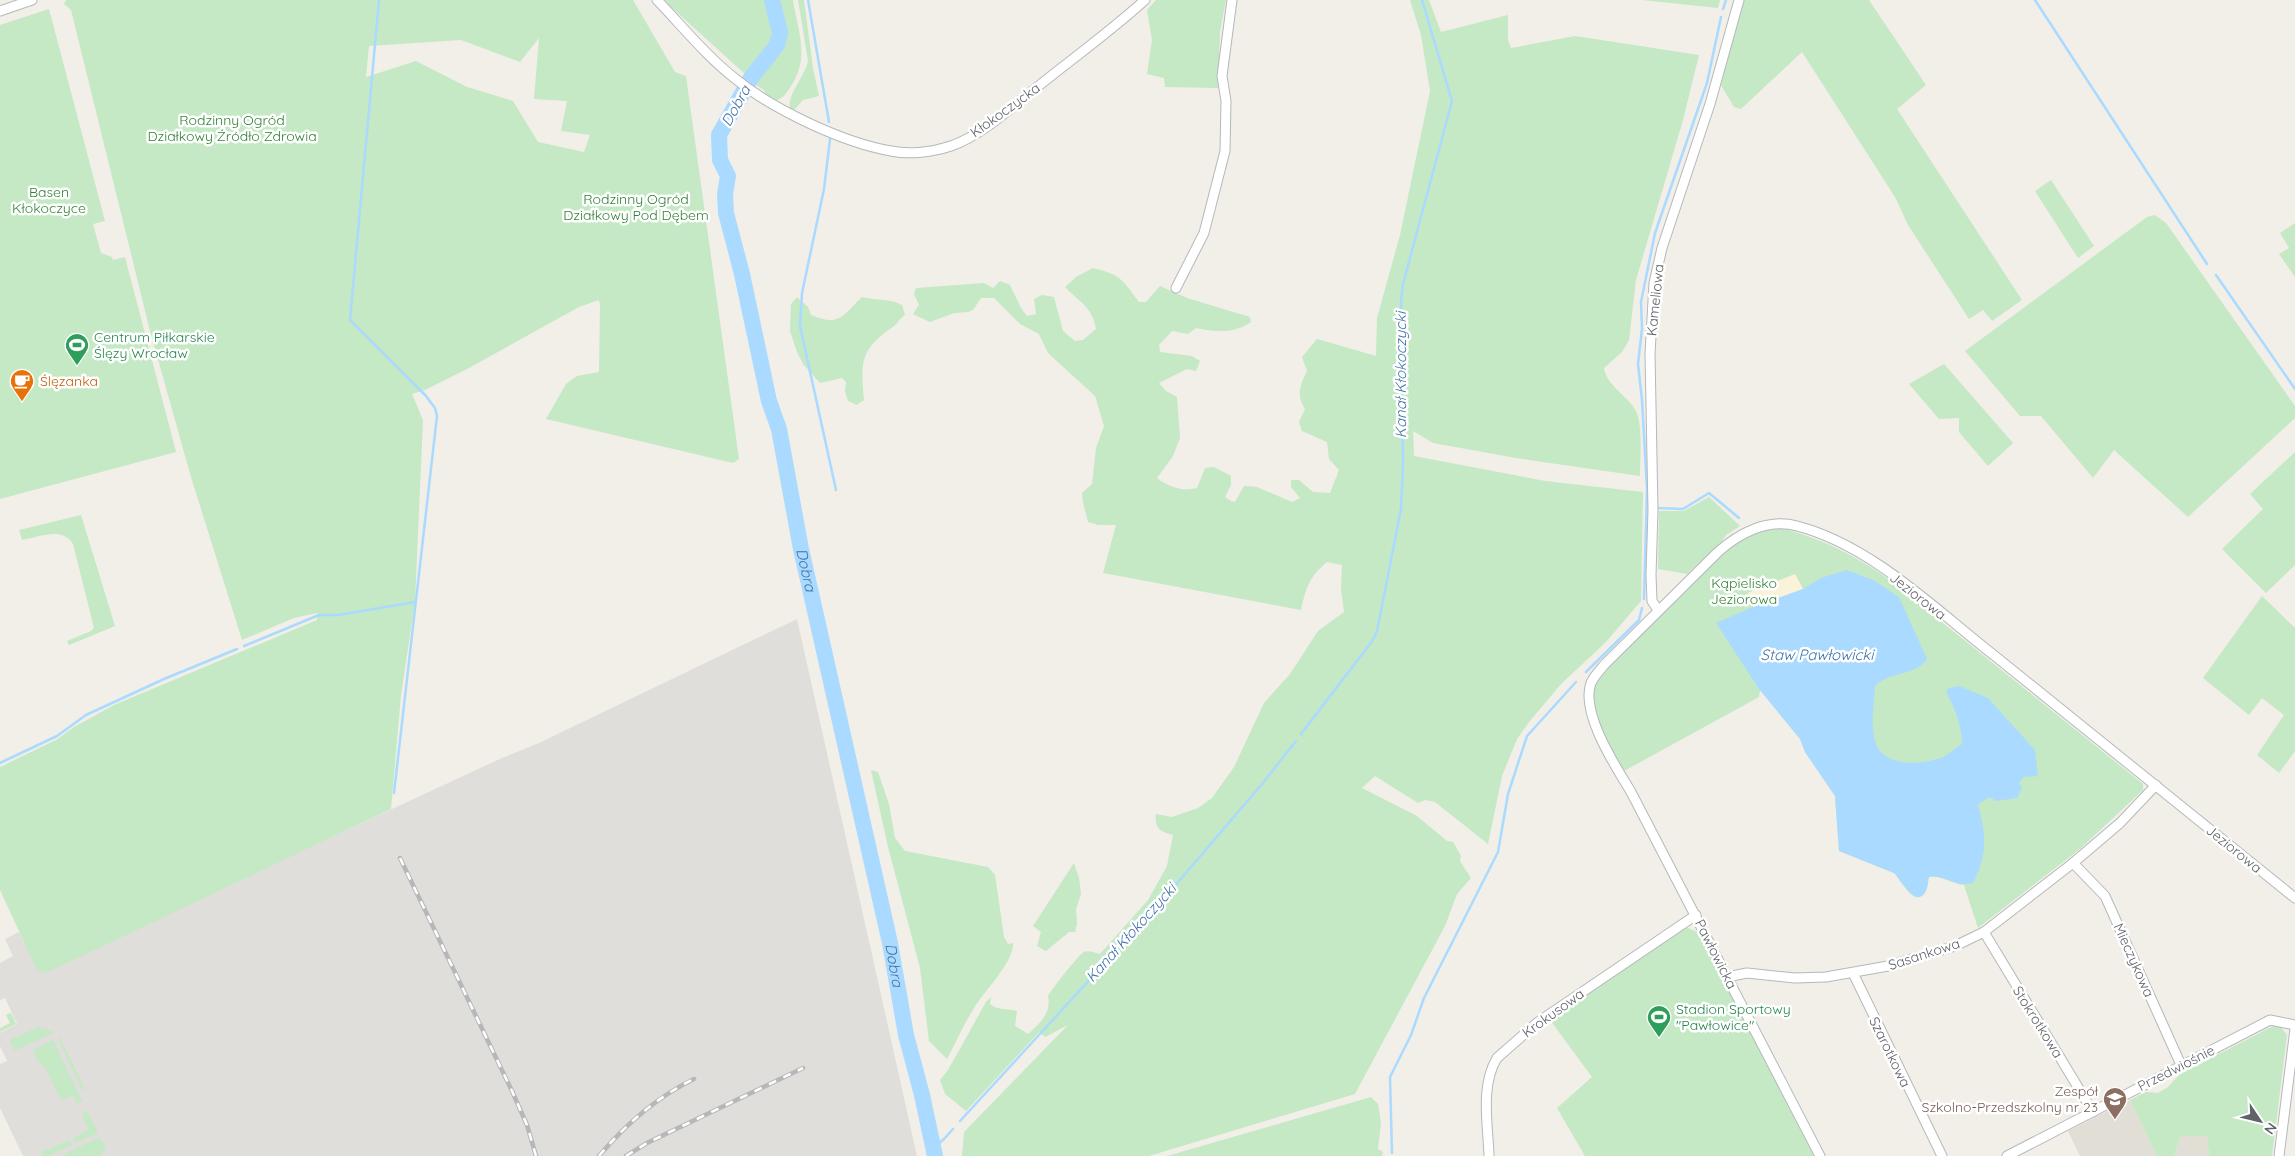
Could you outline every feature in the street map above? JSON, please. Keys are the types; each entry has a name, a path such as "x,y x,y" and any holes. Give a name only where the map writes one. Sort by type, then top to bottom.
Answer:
{"street":[{"path":"0,11 32,0"},
{"name":"Kłokoczycka","path":"656,0 707,54 737,80 761,97 806,121 873,147 892,152 916,152 945,148 968,138 995,120 1145,0"},
{"path":"1176,288 1204,232 1225,151 1226,101 1222,76 1232,0"},
{"name":"Kameliowa","path":"1658,610 1652,601 1651,575 1653,510 1650,354 1654,284 1662,248 1710,104 1739,0"},
{"name":"Jeziorowa","path":"1608,753 1598,733 1589,693 1591,683 1605,664 1730,541 1754,528 1782,524 1796,525 1833,540 1874,562 1916,593 2295,898"},
{"name":"Pawłowicka","path":"1608,753 1631,792 1696,915 1820,1156"},
{"name":"Sasankowa","path":"1728,977 1747,973 1795,978 1826,977 1853,973 1946,949 1984,932 2073,863 2120,823 2156,785"},
{"name":"Mieczykowa","path":"2073,863 2105,896 2181,1066"},
{"name":"Krokusowa","path":"1490,1156 1487,1083 1492,1066 1497,1058 1546,1016 1696,915"},
{"name":"Stokrotkowa","path":"1984,932 2093,1112"},
{"name":"Szarotkowa","path":"1853,973 1942,1156"},
{"name":"Przedwiośnie","path":"2007,1156 2270,1020 2295,1025"},
{"path":"2279,1156 2295,1029"}],"shaded area":[{"path":"797,619 917,1156 23,1156 0,1108 0,1064 7,1061 0,1046 0,1033 17,1024 5,998 0,1000 0,963 13,956 5,939 19,932 26,946 226,886 502,758 539,743"},
{"name":"Zespół Szkolno-Przedszkolny nr 23","path":"2130,1100 2157,1156 2080,1156 2068,1131"},
{"path":"2181,1136 2207,1136 2209,1156 2174,1156"}],"green space":[{"path":"66,0 633,0 675,72 686,76 739,459 733,463 546,419 566,384 577,376 599,372 599,300 579,307 469,368 425,390 412,394 423,420 415,602 401,695 391,809 46,973 37,970 0,890 0,767 56,740 74,727 114,705 317,620 317,613 294,618 242,640 191,477 150,331 71,10 64,4","holes":["539,38 534,99 567,101 561,131 590,135 584,152 538,142 513,101 467,87 416,61 366,77 369,46 461,40 520,62"]},
{"path":"665,0 767,0 769,11 778,10 777,0 793,0 800,34 801,54 797,75 787,93 777,100 773,100 764,93 765,91 745,77 746,75"},
{"path":"798,0 804,0 813,68 819,96 803,100 794,110 790,108 791,97 804,73 808,61"},
{"path":"1156,0 1226,0 1220,32 1218,88 1165,87 1164,78 1147,74 1152,40 1147,10"},
{"path":"1410,0 1429,0 1441,32 1508,15 1508,40 1511,48 1575,36 1699,55 1683,120 1636,280 1629,340 1622,352 1604,368 1609,380 1636,411 1638,417 1641,443 1640,476 1516,458 1433,443 1413,431 1414,456 1545,481 1643,492 1641,601 1606,642 1561,684 1517,739 1502,776 1488,844 1435,802 1425,800 1418,803 1375,776 1362,788 1417,816 1447,841 1453,842 1461,856 1460,861 1471,878 1457,894 1445,926 1355,1094 1149,1156 962,1156 964,1132 1068,1025 1045,1037 1039,1032 966,1111 945,1094 940,1080 948,1070 986,1002 991,997 990,1004 993,1006 1017,1011 1015,1026 1028,1034 1044,1018 1048,1008 1048,996 1081,954 1090,951 1100,954 1148,900 1167,866 1173,835 1159,829 1156,823 1156,814 1172,817 1198,808 1212,798 1234,767 1264,703 1290,674 1318,631 1344,612 1341,590 1342,565 1327,562 1316,573 1307,589 1301,610 1103,573 1116,525 1098,525 1088,522 1082,497 1082,493 1092,484 1096,448 1104,426 1095,396 1048,353 1039,334 1020,324 994,298 981,298 973,310 954,313 930,322 913,314 919,305 914,294 916,288 984,283 993,288 1000,281 1010,285 1027,316 1036,314 1034,299 1042,295 1054,297 1063,331 1075,341 1083,340 1096,329 1092,315 1085,305 1065,287 1076,277 1093,268 1110,273 1120,279 1139,302 1146,302 1160,286 1187,298 1250,317 1251,322 1238,329 1217,331 1196,328 1188,334 1172,331 1159,345 1160,352 1192,356 1200,361 1196,371 1187,369 1159,383 1166,391 1177,397 1180,438 1173,456 1157,478 1176,488 1197,488 1205,468 1214,467 1231,476 1231,485 1225,497 1235,502 1244,486 1257,487 1292,502 1300,498 1291,487 1291,480 1299,480 1313,492 1330,493 1339,470 1329,459 1327,442 1302,431 1299,422 1305,409 1302,404 1300,390 1307,371 1302,357 1317,339 1376,356 1377,318 1400,235 1430,91 1421,35"},
{"path":"1642,0 1720,0 1718,8"},
{"path":"1743,0 1869,0 1926,85 1897,109 2022,300 1992,321 1983,310 1969,319 1908,225 1895,197 1802,52 1741,109 1734,107 1721,85"},
{"name":"Centrum Piłkarskie Ślęzy Wrocław","path":"49,9 105,221 93,224 101,253 112,257 113,260 125,257 176,452 0,499 0,25"},
{"path":"2051,180 2094,246 2078,258 2035,191"},
{"path":"2155,215 2166,223 2295,406 2295,418 2188,517 2114,450 2093,478 2041,416 2020,416 1965,351 2147,217"},
{"path":"2295,223 2295,277 2279,254 2289,248 2280,233"},
{"path":"797,297 808,307 811,315 828,320 840,318 862,297 892,301 902,305 905,315 874,342 868,350 862,375 864,400 857,405 848,401 845,391 846,382 842,378 820,383 803,364 790,331 791,304"},
{"path":"1944,364 2013,443 1988,466 1959,432 1959,418 1939,419 1909,384"},
{"path":"2295,452 2295,565 2266,593 2222,549 2263,509 2250,494"},
{"path":"1709,497 1740,526 1726,535 1720,544 1687,574 1658,569 1659,511 1684,511"},
{"path":"81,515 115,626 69,645 67,641 94,628 73,544 63,535 57,534 22,540 19,530"},
{"name":"Kąpielisko Jeziorowa","path":"1780,528 1809,536 1836,548 1887,578 2143,784 2143,790 2081,848 1978,928 1964,885 1938,877 1929,877 1927,888 1923,895 1919,897 1914,896 1894,873 1839,851 1835,796 1805,752 1800,739 1760,690 1759,697 1624,771 1611,750 1595,714 1593,702 1598,679 1676,597 1731,545 1755,532"},
{"path":"2262,596 2295,628 2295,751 2279,773 2257,755 2284,715 2262,698 2249,715 2203,678"},
{"path":"871,770 878,772 889,804 895,838 905,851 988,867 995,875 1004,937 1008,944 1013,943 1009,959 974,1008 947,1059 929,1041 920,968 888,847"},
{"path":"1074,863 1079,878 1081,894 1076,909 1077,924 1075,932 1069,932 1046,951 1037,946 1041,932 1033,926"},
{"name":"Stadion Sportowy \"Pawłowice\"","path":"1686,927 1699,933 1814,1156 1585,1156 1557,1108 1592,1077 1550,1020"},
{"path":"11,1013 16,1024 0,1032 0,1028 10,1023 6,1015"},
{"path":"2273,1026 2280,1026 2287,1035 2272,1156 2209,1156 2207,1136 2181,1136 2174,1156 2157,1156 2130,1100 2146,1092 2158,1093 2168,1087 2180,1074"},
{"path":"38,1027 55,1032 14,1051 10,1040"},
{"path":"60,1038 85,1089 82,1090 58,1039"},
{"path":"53,1040 82,1101 77,1104 73,1095 61,1101 46,1069 37,1060 33,1050"},
{"path":"1371,1097 1378,1104 1381,1123 1378,1149 1383,1152 1382,1156 1167,1156"},
{"path":"84,1110 89,1114 98,1133 75,1143 73,1139 88,1129 82,1114"},
{"path":"100,1137 106,1148 100,1156 61,1156"},
{"path":"69,1140 72,1145 48,1156 43,1156 41,1152"}],"sand":[{"path":"1795,574 1803,589 1754,607 1748,593"}],"water":[{"name":"Staw Pawłowicki","path":"1847,570 1873,580 1899,597 1927,659 1916,668 1881,681 1875,686 1873,730 1876,744 1881,752 1896,761 1916,763 1943,757 1962,744 1957,717 1946,692 1949,688 1959,686 1988,698 2035,750 2038,776 2024,777 2019,783 2022,788 2017,798 1996,801 1990,797 1978,804 1983,825 1984,844 1981,863 1973,883 1960,884 1940,877 1929,877 1927,888 1923,895 1919,897 1914,896 1894,873 1839,851 1835,796 1805,752 1800,739 1759,689 1716,623 1803,589 1821,578"}],"waterway":[{"path":"379,0 350,320 426,396 435,408 437,416 394,793"},
{"name":"Dobra","path":"772,0 780,33 777,45 751,78 719,135 720,160 728,176 725,194 726,213 742,274 769,401 779,429 801,549 890,943 906,1035 922,1095 935,1156"},
{"path":"808,0 829,122"},
{"name":"Kanał Kłokoczycki","path":"1301,734 1373,640 1377,631 1401,509 1403,464 1401,301 1403,284 1452,101 1422,0"},
{"path":"1723,9 1726,0"},
{"path":"2035,0 2207,264"},
{"path":"1644,599 1647,490 1638,364 1642,329 1641,302 1655,233 1707,83 1721,17"},
{"path":"830,139 824,189 802,293 800,326 836,490"},
{"path":"2216,275 2295,389"},
{"path":"1657,508 1683,509 1709,493 1739,518"},
{"path":"244,646 319,615 338,615 415,602"},
{"path":"1586,672 1639,620 1642,608"},
{"path":"0,763 57,736 86,715 164,679 237,649"},
{"path":"1392,1153 1390,1077 1411,1035 1424,998 1498,852 1508,794 1527,736 1576,682"},
{"name":"Kanał Kłokoczycki","path":"960,1121 1161,902 1262,784 1296,741"},
{"name":"Kanał Kłokoczycki","path":"933,1148 953,1129"}],"railway":[{"path":"400,858 512,1091 527,1125 536,1156"},
{"path":"626,1156 647,1143 803,1068"},
{"path":"599,1156 643,1112 667,1094 694,1079"}],"place":[{"name":"Centrum Piłkarskie Ślęzy Wrocław","path":"77,366"},
{"name":"Ślęzanka","path":"22,402"},
{"name":"Stadion Sportowy \"Pawłowice\"","path":"1659,1038"},
{"name":"Zespół Szkolno-Przedszkolny nr 23","path":"2115,1120"}],"park label":[{"name":"Rodzinny Ogród Działkowy Źródło Zdrowia","path":"232,128"},
{"name":"Basen Kłokoczyce","path":"49,200"},
{"name":"Rodzinny Ogród Działkowy Pod Dębem","path":"636,207"}]}
